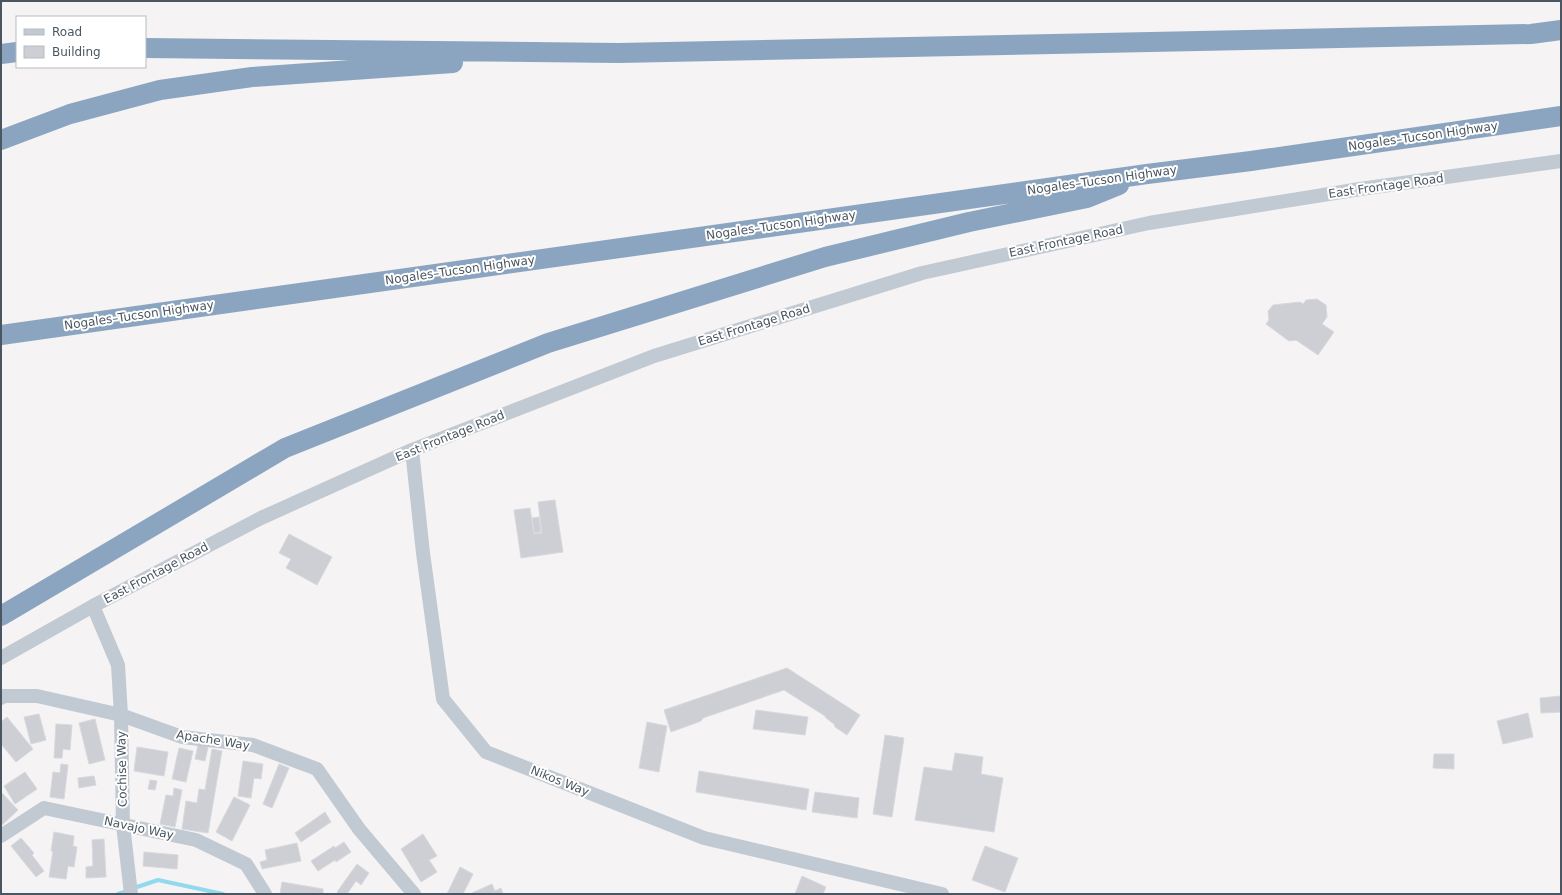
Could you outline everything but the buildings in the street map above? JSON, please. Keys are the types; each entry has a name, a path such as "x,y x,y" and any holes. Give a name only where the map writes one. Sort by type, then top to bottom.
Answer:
{"highway":[{"path":"146,48 619,53 1531,34 1561,30"},
{"path":"1,54 16,52"},
{"path":"1,140 70,114 160,90 252,77 619,53"},
{"name":"Nogales–Tucson Highway","path":"1,335 1148,174 1251,161 1561,116"},
{"path":"1,616 285,448 548,343 825,257 969,222 1087,198 1148,174"}],"street":[{"name":"East Frontage Road","path":"1,658 93,606 261,518 412,450 654,356 922,273 1149,223 1360,189 1561,161"},
{"name":"Nikos Way","path":"412,450 423,553 443,700 486,752 704,838 942,894"},
{"name":"Cochise Way","path":"93,606 118,665 121,715 123,825 131,894"},
{"name":"Apache Way","path":"1,698 3,696 37,696 121,715 182,737 253,745 317,769 359,829 414,894"},
{"name":"Navajo Way","path":"1,836 44,808 196,840 246,864 263,890"}],"waterway":[{"path":"134,888 158,880 223,894"},
{"path":"118,894 127,891"}]}
